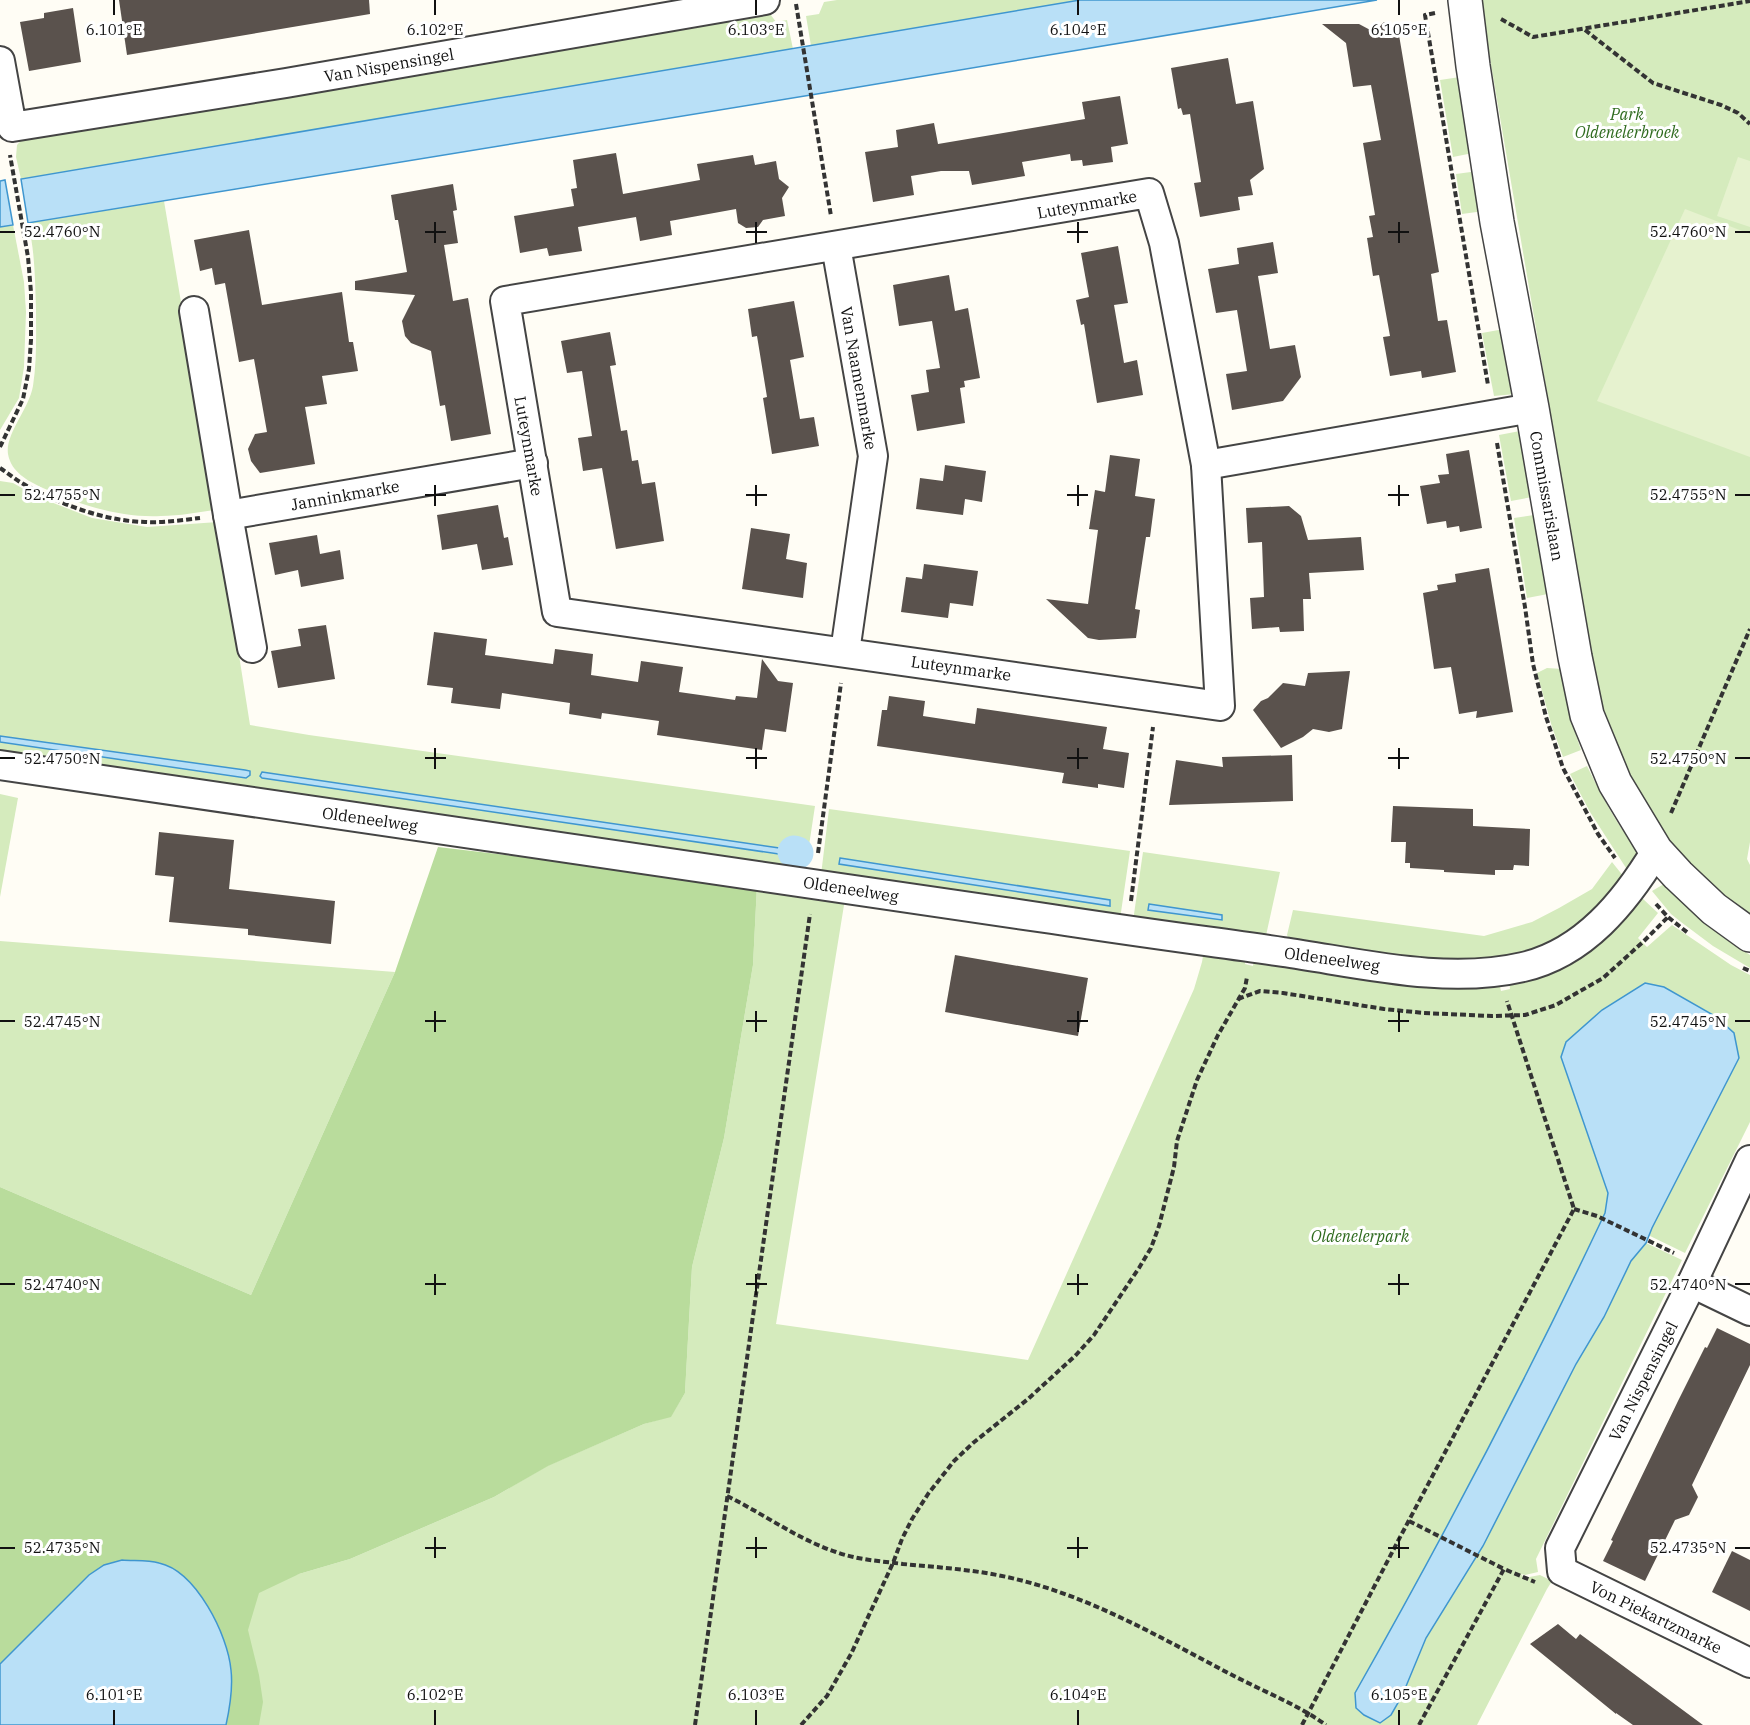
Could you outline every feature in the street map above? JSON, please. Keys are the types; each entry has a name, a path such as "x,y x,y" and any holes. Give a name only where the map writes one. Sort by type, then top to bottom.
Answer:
{"street":[{"name":"Van Nispensingel","path":"0,61 12,128 765,0"},
{"name":"Commissarislaan","path":"1466,2 1473,66 1497,222 1587,715 1615,783 1656,851 1714,909 1750,935"},
{"name":"Luteynmarke","path":"1149,193 1164,243 1206,465 1220,706 557,612 533,463 505,301 1149,193"},
{"name":"Van Naamenmarke","path":"836,246 873,456 845,652"},
{"path":"194,310 252,648"},
{"path":"1206,465 1532,408"},
{"name":"Janninkmarke","path":"228,515 533,463"},
{"name":"Oldeneelweg","path":"0,765 1126,930 1450,974 1499,971 1542,961 1574,945 1612,912 1656,851"},
{"name":"Van Nispensingel","path":"1562,1571 1560,1548 1692,1283 1750,1160"},
{"path":"1692,1283 1750,1311"},
{"name":"Von Piekartzmarke","path":"1562,1571 1750,1664"}],"path":[{"path":"796,0 836,246"},
{"path":"1466,2 1533,37 1750,1"},
{"path":"1584,29 1653,83 1721,105 1738,113 1750,124"},
{"path":"0,447 23,399 29,369 31,340 31,292 25,240 10,156"},
{"path":"0,468 24,485 46,496 90,512 115,518 145,522 228,515"},
{"path":"1656,851 1695,754 1750,629"},
{"path":"695,1725 845,652"},
{"path":"1126,930 1157,696"},
{"path":"801,1725 827,1696 851,1654 912,1519 928,1494 954,1461 1076,1355 1112,1311 1139,1268 1159,1226 1174,1167 1177,1141 1194,1088 1218,1035 1245,988 1254,948"},
{"path":"1302,1725 1574,1209 1511,1016 1499,971"},
{"path":"1574,1209 1597,1215 1657,1244"},
{"path":"727,1497 827,1549 867,1561 998,1575 1060,1593 1103,1610 1155,1635 1257,1689 1309,1713 1326,1725"},
{"path":"1409,1521 1504,1569 1535,1582 1541,1574 1562,1571"},
{"path":"1419,1725 1504,1569"}],"green space":[{"path":"837,0 1080,0 811,46 806,16 819,14 824,2"},
{"name":"Park Oldenelerbroek","path":"1480,0 1750,0 1750,842 1747,859 1750,865 1750,916 1717,890 1697,870 1673,845 1652,817 1616,752 1599,698"},
{"path":"768,11 776,22 787,20 793,49 21,179 16,157 17,145 26,135"},
{"path":"1460,77 1473,153 1453,157 1440,80"},
{"path":"1738,157 1750,161 1750,227 1717,216"},
{"path":"1478,171 1484,211 1462,214 1456,174"},
{"path":"164,201 216,510 168,516 130,515 86,505 43,488 16,471 10,460 8,446 10,438 31,395 35,367 35,276 28,223"},
{"path":"1685,209 1750,234 1750,457 1597,401"},
{"path":"13,225 24,282 26,312 24,367 19,398 0,430 0,227"},
{"path":"1504,329 1515,394 1494,396 1482,333"},
{"path":"1520,431 1532,497 1511,501 1499,435"},
{"path":"0,481 13,483 38,497 92,518 147,527 218,522 250,725 815,806 805,872 0,756 0,742 246,778 250,774 245,770 0,736","holes":["262,772 793,850 794,855 792,856 260,776"]},
{"path":"1534,515 1548,594 1527,598 1514,518"},
{"path":"1547,668 1563,669 1567,700 1581,750 1563,757 1537,673"},
{"path":"1587,766 1604,800 1639,852 1628,871 1590,812 1570,774"},
{"path":"0,794 18,798 0,897"},
{"path":"829,809 1130,851 1120,919 821,875","holes":["840,859 1110,900 1110,905 839,863"]},
{"path":"438,847 757,885 753,965 724,1138 692,1267 685,1393 671,1417 644,1424 548,1466 494,1497 350,1559 299,1574 259,1593 248,1630 263,1702 259,1725 226,1725 232,1687 230,1658 204,1601 104,1565 79,1585 0,1664 0,1187 251,1295 395,972"},
{"path":"1143,852 1280,872 1265,940 1133,921"},
{"path":"1612,862 1624,877 1582,924 1538,950 1481,965 1291,944 1287,935 1293,910 1484,936 1532,922 1592,889"},
{"path":"1664,884 1705,921 1750,955 1750,968 1713,946 1671,914 1652,891"},
{"name":"Oldenelerpark","path":"757,885 845,899 776,1324 1028,1360 1194,989 1204,950 1245,956 1245,964 1253,966 1254,959 1499,982 1501,991 1510,989 1509,981 1642,898 1658,913 1638,938 1647,947 1672,925 1731,965 1750,975 1750,1122 1685,1253 1648,1235 1646,1243 1682,1260 1536,1559 1538,1572 1521,1574 1524,1578 1540,1575 1552,1581 1477,1725 0,1725 0,1664 42,1623 299,1574 350,1559 494,1497 547,1466 644,1424 671,1416 685,1393 692,1267 724,1138 753,965"},
{"path":"0,941 395,972 251,1295 0,1187"}],"water":[{"path":"1080,0 1377,0 28,223 21,179"},
{"path":"5,180 13,225 0,227 0,181"},
{"path":"0,736 245,770 250,771 250,775 246,778 0,742"},
{"path":"262,772 793,850 794,855 262,778 260,776"},
{"path":"840,858 1110,900 1110,906 839,864"},
{"path":"1149,904 1222,915 1222,920 1148,910"},
{"path":"1645,983 1664,987 1715,1016 1734,1033 1739,1058 1646,1243 1631,1261 1604,1317 1576,1364 1483,1546 1426,1638 1402,1696 1391,1715 1380,1723 1356,1708 1355,1693 1484,1455 1605,1213 1608,1193 1561,1057 1566,1042 1602,1010"},
{"path":"122,1560 155,1562 173,1568 197,1591 208,1606 229,1656 232,1684 226,1725 0,1725 0,1664 89,1575 104,1565"}],"building":[{"path":"119,0 369,0 370,14 127,55"},
{"path":"73,8 81,62 29,71 20,22 44,18 44,13"},
{"path":"1384,22 1399,35 1439,272 1431,274 1438,321 1447,320 1456,372 1422,378 1421,371 1390,376 1383,337 1390,336 1379,275 1373,276 1367,238 1373,237 1369,216 1375,215 1363,143 1381,140 1371,85 1353,87 1346,43 1322,24 1359,24 1374,32"},
{"path":"1228,58 1236,104 1253,101 1264,169 1250,180 1253,195 1238,197 1240,210 1200,217 1194,183 1201,182 1190,114 1183,115 1181,108 1178,109 1171,68"},
{"path":"1120,96 1128,144 1111,147 1113,162 1083,166 1082,160 1071,161 1070,154 1022,162 1025,176 972,185 969,171 941,171 911,176 914,195 873,202 865,152 898,147 896,130 934,123 938,144 1085,119 1082,102"},
{"path":"616,153 623,194 700,180 697,164 753,155 755,165 776,161 779,179 789,187 782,198 785,216 763,220 758,227 746,228 738,223 736,209 670,221 672,235 640,241 636,217 578,227 582,251 549,256 547,248 520,253 514,216 574,206 571,189 577,188 573,160"},
{"path":"453,184 457,210 453,211 458,243 444,245 453,301 468,298 491,434 451,441 445,405 440,406 431,351 411,343 405,336 402,321 415,295 355,290 355,281 407,272 391,195"},
{"path":"249,230 262,305 342,292 349,342 353,342 358,371 322,376 327,404 305,407 315,464 260,473 251,461 248,449 255,434 267,432 254,359 239,362 225,283 215,285 212,268 200,271 194,240"},
{"path":"1273,242 1278,273 1258,276 1270,349 1295,345 1301,377 1283,401 1232,410 1226,374 1247,371 1237,310 1216,313 1208,269 1239,264 1237,248"},
{"path":"1118,246 1128,303 1114,305 1124,363 1137,360 1143,395 1097,403 1084,324 1081,325 1076,300 1089,297 1081,253"},
{"path":"949,275 955,311 968,308 980,378 964,381 965,387 960,388 965,423 917,431 911,395 929,392 926,370 940,368 932,321 899,326 893,285"},
{"path":"794,301 804,357 790,360 800,419 814,417 819,446 772,454 763,398 767,397 757,336 752,337 748,309"},
{"path":"610,332 616,365 610,366 621,431 627,430 632,461 638,460 642,484 655,482 664,541 616,549 602,468 583,471 578,438 592,436 582,371 567,373 561,341"},
{"path":"1469,450 1482,528 1460,532 1459,526 1447,528 1446,521 1427,524 1420,486 1440,483 1438,475 1449,474 1446,454"},
{"path":"1110,455 1140,459 1135,496 1155,499 1150,537 1146,537 1135,609 1140,610 1136,638 1099,640 1088,638 1046,599 1088,604 1098,530 1089,529 1095,490 1105,492"},
{"path":"945,465 986,471 982,502 965,499 963,515 916,509 920,478 943,481"},
{"path":"498,505 504,538 508,537 513,565 482,570 477,544 442,550 437,515"},
{"path":"1289,506 1301,516 1308,540 1361,537 1364,570 1309,573 1311,599 1303,599 1304,631 1280,632 1279,627 1252,629 1250,598 1264,597 1262,542 1248,543 1246,508"},
{"path":"751,528 790,534 786,559 807,563 803,598 742,589"},
{"path":"317,535 320,554 340,550 344,579 301,587 298,570 275,575 269,543"},
{"path":"924,564 978,571 973,606 950,603 948,618 901,612 906,577 922,579"},
{"path":"1489,568 1513,712 1476,718 1477,711 1459,714 1451,667 1434,669 1423,593 1438,590 1437,585 1456,582 1455,574"},
{"path":"326,625 335,679 278,688 271,651 301,646 298,629"},
{"path":"434,632 487,639 485,655 553,664 555,649 593,654 591,675 638,682 641,661 683,667 679,692 735,700 736,696 757,698 762,659 778,681 793,683 786,732 765,729 762,750 657,735 659,721 602,713 601,719 569,714 570,703 502,693 500,709 451,703 453,688 427,685"},
{"path":"1350,671 1342,729 1329,732 1313,729 1281,748 1253,710 1283,683 1305,686 1308,673"},
{"path":"889,696 925,701 923,716 975,724 977,708 1107,727 1103,749 1129,753 1124,788 1098,784 1098,788 1062,783 1064,773 877,746 882,710 887,710"},
{"path":"1292,755 1293,801 1169,805 1176,760 1223,767 1222,757"},
{"path":"1393,806 1473,809 1473,826 1530,829 1529,866 1514,865 1513,870 1495,870 1495,875 1410,868 1410,863 1405,863 1406,842 1391,842"},
{"path":"159,832 234,840 229,889 335,901 331,944 248,935 248,929 169,922 174,877 155,875"},
{"path":"955,955 1088,978 1078,1036 945,1012"},
{"path":"1717,1328 1750,1344 1750,1365 1692,1485 1698,1497 1689,1515 1675,1520 1645,1581 1603,1561 1678,1401"},
{"path":"1732,1551 1750,1560 1750,1611 1712,1592"},
{"path":"1558,1624 1576,1639 1580,1634 1703,1725 1633,1725 1616,1714 1530,1644"}]}
